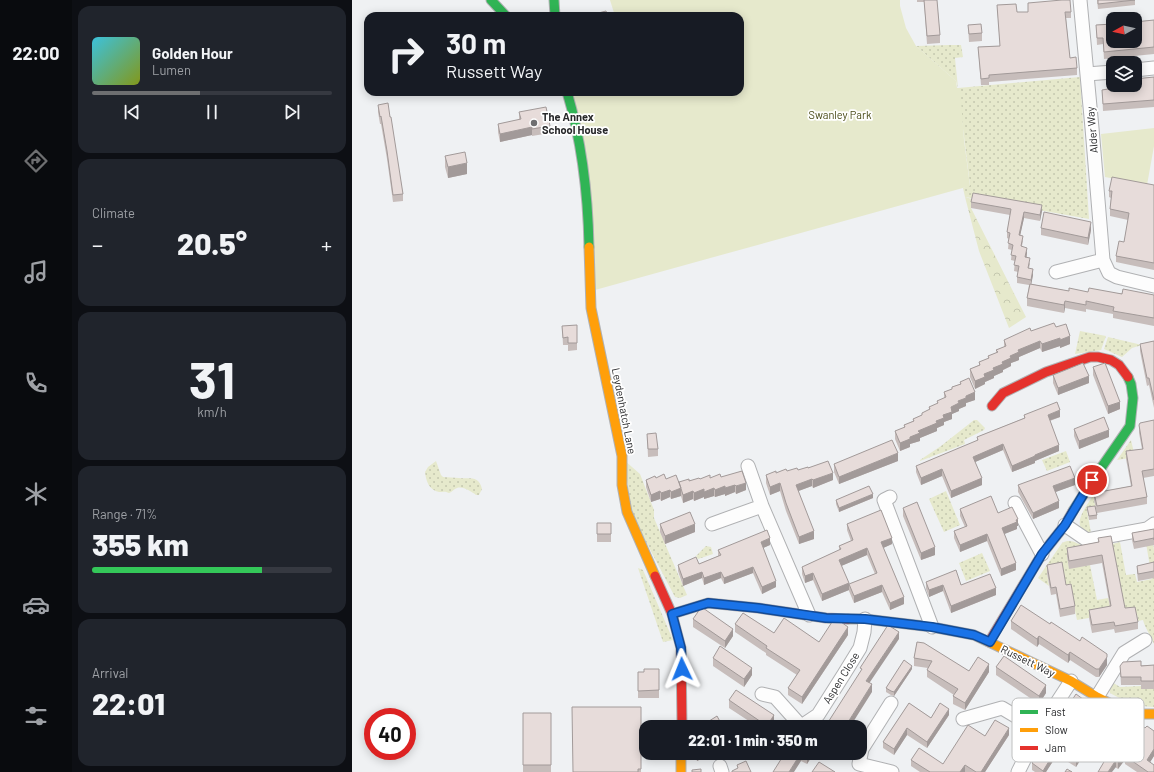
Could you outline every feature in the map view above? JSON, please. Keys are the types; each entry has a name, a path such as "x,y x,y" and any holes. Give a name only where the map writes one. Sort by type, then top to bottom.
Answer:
{"street":[{"path":"491,0 502,12"},
{"path":"554,0 555,12"},
{"name":"Alder Way","path":"1080,0 1088,74 1103,260"},
{"path":"1142,69 1154,68"},
{"path":"1088,74 1106,73"},
{"name":"Leydenhatch Lane","path":"568,96 574,116 585,178 589,237 591,308 620,441 622,456 622,485 627,512 672,614 681,648 682,720"},
{"path":"1056,272 1103,260 1109,273 1117,278 1154,286"},
{"path":"990,642 1042,554 1065,525 1092,480 1130,426 1133,398 1131,384 1119,365 1111,360 1098,357 1085,358 1046,372 1002,393 992,406"},
{"path":"748,466 762,506 809,615"},
{"path":"890,497 884,500 932,627"},
{"path":"1015,503 1042,554"},
{"path":"712,524 762,506"},
{"path":"1065,525 1087,540 1147,529 1154,524"},
{"name":"Russett Way","path":"672,614 708,603 758,608 826,618 865,619 932,627 974,635 1071,681 1097,697"},
{"name":"Aspen Close","path":"810,720 818,715 860,648 864,632 865,619"},
{"path":"1097,697 1124,653 1145,640"},
{"path":"1060,698 1071,681"},
{"name":"Aspen Close","path":"762,694 775,697 794,720"},
{"path":"891,703 862,749 859,764 892,772"},
{"path":"963,719 1002,708 1012,714"},
{"path":"681,760 681,772"},
{"path":"1018,772 1023,762"}],"green space":[{"name":"Swanley Park","path":"610,0 900,0 900,6 906,28 916,46 956,81 957,88 960,88 964,140 970,186 595,290 571,96 744,96 744,12 614,12"},
{"path":"961,45 963,57 955,58 958,88 956,81 916,46"},
{"path":"1080,77 1089,219 965,197 963,188 970,185 958,88"},
{"path":"1154,128 1154,146 1147,185 1105,177 1101,134"},
{"path":"965,197 972,199 971,208 1026,317 1009,328 979,251"},
{"path":"1080,331 1106,336 1101,350 1075,354"},
{"path":"1108,337 1142,345 1132,348 1122,357 1104,349"},
{"path":"974,420 977,420 985,428 984,430 964,440 965,444 920,461 920,460 941,446"},
{"path":"1131,440 1135,457 1117,460"},
{"path":"1066,451 1070,462 1047,471 1042,460"},
{"path":"624,460 640,474 654,510 654,518 687,595 680,598 675,597 632,515"},
{"path":"436,461 443,477 470,478 479,482 482,489 479,495 462,488 457,488 449,493 439,492 430,487 426,479 425,472 428,467"},
{"path":"946,491 960,525 944,532 929,499"},
{"path":"1103,495 1094,500 1096,509 1087,511 1091,533 1084,531 1080,522 1083,512 1092,497"},
{"path":"1152,536 1154,550 1154,644 1143,620 1138,621 1137,614 1113,619 1112,614 1077,620 1071,592 1052,572 1047,573 1049,586 1038,578 1062,543 1071,541 1099,550 1067,555 1069,568 1090,565 1097,600 1108,598 1110,605 1112,544 1120,542 1126,575 1135,574 1137,582 1152,579 1145,537"},
{"path":"706,546 711,547 713,554 698,559 696,556"},
{"path":"982,553 990,571 966,581 959,563"},
{"path":"638,568 643,570 673,640 663,642"},
{"path":"1112,682 1120,687 1141,686 1141,689 1154,689 1154,707 1144,706 1144,698 1119,698 1110,693 1109,686"}],"building":[{"path":"924,0 937,0 940,35 927,36"},
{"path":"1070,0 1071,12 1065,12 1070,58 1076,57 1077,68 989,75 989,78 981,79 978,47 1000,46 997,5 1016,4 1017,12 1028,12 1028,3"},
{"path":"1098,0 1135,0 1098,4"},
{"path":"1154,20 1154,47 1104,52 1103,38 1097,38 1096,25 1106,24 1106,48 1142,48 1142,21"},
{"path":"981,24 982,33 969,34 968,25"},
{"path":"1154,77 1154,100 1103,104 1102,90 1106,89 1106,92 1142,92 1142,78"},
{"path":"388,103 403,194 393,195 387,151 378,105"},
{"path":"546,107 550,126 532,129 532,127 500,134 498,124 521,119 519,112"},
{"path":"465,152 467,163 448,167 445,156"},
{"path":"1112,177 1154,185 1154,263 1116,256 1119,241 1124,242 1129,213 1110,209 1112,191 1109,191"},
{"path":"973,193 1042,205 1040,215 1024,212 1019,235 1023,236 1021,246 1027,248 1025,257 1030,258 1028,268 1033,269 1031,280 1017,277 1019,266 1014,265 1016,256 1011,255 1013,245 1008,243 1010,233 1007,232 1011,209 971,202"},
{"path":"1044,212 1091,222 1088,238 1041,228"},
{"path":"1030,284 1069,291 1069,288 1088,292 1089,288 1122,294 1123,289 1154,295 1154,318 1113,311 1114,307 1086,301 1086,305 1065,301 1064,305 1027,298"},
{"path":"1054,323 1056,327 1066,324 1070,336 1042,344 1040,341 1018,350 1019,352 1010,356 1011,358 1002,362 1003,364 984,374 985,377 975,381 970,369 980,365 979,362 989,358 988,356 998,352 996,350 1006,346 1004,340 1030,328 1031,331"},
{"path":"577,325 577,343 568,343 568,337 563,338 562,326"},
{"path":"1154,341 1154,400 1149,378 1147,378 1140,344"},
{"path":"1083,363 1089,376 1058,388 1053,375"},
{"path":"1105,363 1120,402 1108,406 1093,367"},
{"path":"969,378 975,392 958,401 959,403 951,407 952,412 943,415 944,418 936,421 937,423 918,431 920,433 900,443 895,431 914,421 913,419 930,409 929,407 938,403 937,401 946,397 944,392 961,384 960,382"},
{"path":"1057,402 1060,410 1048,415 1059,445 1012,466 1003,444 973,457 982,478 951,491 942,469 921,478 916,466 978,440 977,437 1025,418 1024,415"},
{"path":"1104,417 1109,430 1079,441 1074,429"},
{"path":"1154,420 1154,469 1142,471 1147,497 1097,506 1094,493 1132,486 1126,451 1143,449 1139,425 1140,423"},
{"path":"656,433 658,449 648,449 647,434"},
{"path":"892,440 898,453 839,477 834,464"},
{"path":"828,461 833,473 796,485 814,531 799,537 780,483 770,487 766,475 786,469 787,471 797,468 798,470 808,468"},
{"path":"1070,466 1075,478 1053,486 1059,501 1033,513 1018,485"},
{"path":"742,471 746,483 725,488 725,486 715,490 714,488 704,492 704,489 683,495 679,482 689,479 689,481 700,479 710,475 710,478 720,474 721,477"},
{"path":"664,474 666,479 676,475 681,488 671,492 670,490 661,493 660,491 651,495 646,480 655,476 656,478"},
{"path":"869,486 873,494 839,508 836,500"},
{"path":"991,496 998,513 1012,507 1018,519 1016,520 1017,522 1002,528 1016,563 1001,569 987,534 960,545 954,531 967,526 960,509"},
{"path":"917,502 935,547 921,553 903,508"},
{"path":"1095,506 1097,515 1089,516 1087,507"},
{"path":"881,510 892,538 881,542 904,597 890,603 882,585 854,596 849,584 877,573 867,548 839,560 849,583 822,594 813,573 805,576 802,567 841,549 839,546 853,540 847,524"},
{"path":"690,512 695,524 665,536 660,524"},
{"path":"597,523 611,523 611,534 597,534"},
{"path":"1154,529 1154,538 1134,542 1132,533"},
{"path":"767,530 770,538 761,542 776,581 762,587 753,567 724,578 721,572 704,578 702,572 683,579 678,565 696,557 699,564 721,555 718,550"},
{"path":"1111,536 1125,608 1135,607 1138,622 1115,626 1114,622 1092,625 1089,610 1111,606 1102,555 1069,561 1067,548 1099,542 1098,538"},
{"path":"1062,562 1066,585 1071,584 1075,606 1060,609 1056,587 1051,588 1047,565"},
{"path":"1154,562 1154,571 1138,574 1137,566"},
{"path":"956,570 961,585 990,574 996,588 951,606 943,585 929,590 926,582"},
{"path":"1021,605 1080,641 1082,637 1107,654 1107,657 1099,669 1096,669 1070,652 1068,655 1039,636 1037,639 1011,621"},
{"path":"703,608 733,629 725,641 693,619 700,609"},
{"path":"743,613 774,633 784,618 819,642 832,622 841,622 848,627 802,697 788,688 800,670 766,648 767,646 735,624"},
{"path":"888,625 899,632 866,681 872,684 849,720 829,720 862,669 860,668"},
{"path":"917,642 924,643 969,671 978,657 989,664 965,703 953,696 958,689 927,670 932,661 914,658"},
{"path":"720,646 752,668 744,679 713,658"},
{"path":"1004,656 1046,685 1039,696 996,667"},
{"path":"904,660 912,666 894,692 891,691 886,688"},
{"path":"1141,661 1141,666 1154,665 1154,681 1141,681 1141,677 1121,677 1120,666 1123,662"},
{"path":"644,669 659,669 659,690 638,691 638,672 644,672"},
{"path":"736,690 774,715 771,720 758,720 729,700"},
{"path":"1076,694 1081,698 1073,698"},
{"path":"909,703 931,718 940,703 949,709 927,742 907,728 894,749 883,742"},
{"path":"572,707 641,707 641,720 639,720 639,760 641,760 641,769 638,769 638,772 573,772"},
{"path":"523,713 551,713 551,765 523,765"},
{"path":"717,716 719,720 711,720"},
{"path":"995,720 1009,728 981,772 976,772 965,765 960,772 930,772 911,760 919,748 943,764 968,725 985,736"},
{"path":"1147,726 1154,731 1154,749 1147,760 1154,765 1154,772 1148,772 1134,762 1144,762 1144,727"},
{"path":"781,760 797,760 789,772 773,772"},
{"path":"746,761 751,772 732,772 738,768 737,765"},
{"path":"819,762 835,772 812,772"},
{"path":"1033,762 1048,762 1043,771"},
{"path":"1104,762 1115,762 1108,772 1098,772"},
{"path":"701,769 701,772 692,772 692,770"},
{"path":"1067,769 1072,772 1065,772"}],"traffic: fast":[{"path":"491,0 502,12"},
{"path":"554,0 555,12"},
{"path":"568,96 577,130 586,188 589,247"},
{"path":"1073,511 1130,426 1133,398 1131,384 1128,377"}],"traffic: slow":[{"path":"589,247 591,308 622,456 622,485 627,512 655,576"},
{"path":"848,619 865,619 932,627 974,635 1071,681 1099,698"},
{"path":"1144,714 1154,714"},
{"path":"681,760 681,772"}],"traffic: jam":[{"path":"992,406 1003,393 1046,372 1090,357 1111,360 1119,365 1128,377"},
{"path":"989,642 1042,554 1065,525 1073,511"},
{"path":"655,576 672,614 681,648 682,720"},
{"path":"672,614 708,603 758,608 826,618 848,619"}],"place":[{"name":"The Annex School House","path":"534,123"}],"route":[{"path":"682,669 681,648 672,614 708,603 758,608 826,618 865,619 932,627 974,635 990,642 1042,554 1065,525 1092,480"}]}
